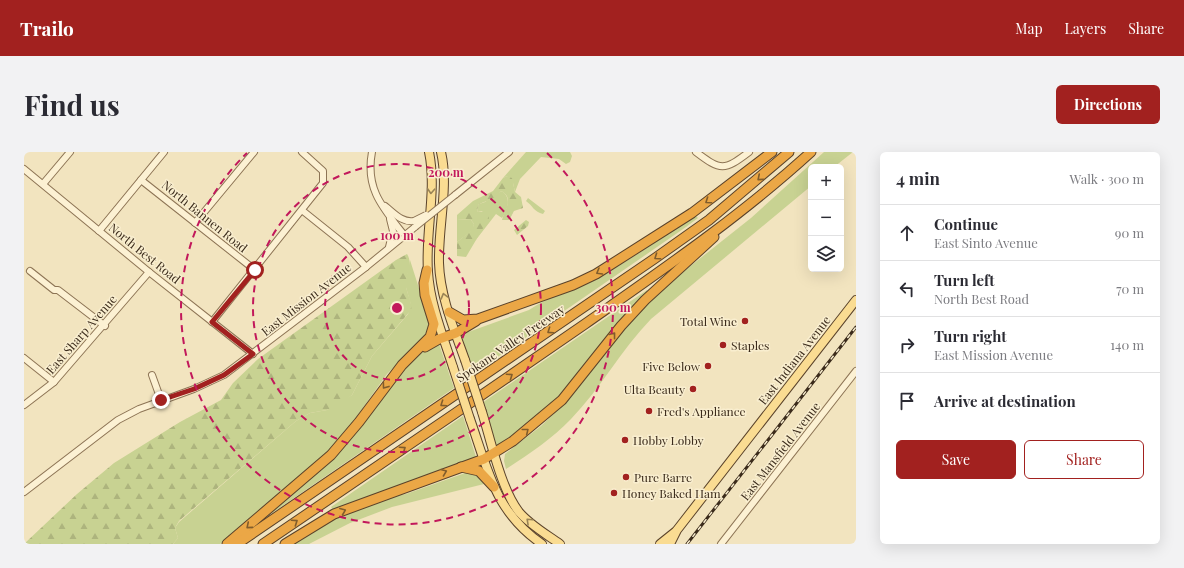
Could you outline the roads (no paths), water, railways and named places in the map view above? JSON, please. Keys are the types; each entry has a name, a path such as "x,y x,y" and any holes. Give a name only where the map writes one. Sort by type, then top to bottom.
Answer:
{"highway":[{"path":"410,356 456,333 478,319 573,285 596,274 692,213 772,152"},
{"name":"Spokane Valley Freeway","path":"237,544 671,248 709,220 789,152"},
{"path":"263,544 452,417 731,220 811,152"},
{"path":"285,544 334,514 484,459 513,441 562,400 620,326 639,305 704,248 731,220"},
{"path":"227,544 331,455 359,422 392,377 410,356 427,342 433,333 434,324 425,295 424,283 427,270"},
{"path":"449,312 463,320 478,319"},
{"path":"460,467 479,471 494,487"}],"main road":[{"path":"429,152 432,175 427,270 436,315 494,487 511,517 521,528 542,544"},
{"path":"441,152 444,174 439,266 442,289 494,453 509,493 520,512 535,526 560,544"},
{"name":"East Indiana Avenue","path":"670,544 677,530 856,300"},
{"name":"East Indiana Avenue","path":"660,544 677,530"}],"street":[{"path":"43,184 70,152"},
{"path":"99,230 164,152"},
{"path":"195,223 254,152"},
{"path":"212,322 320,189 324,176 319,167 302,152"},
{"path":"372,152 370,174 378,199 404,235"},
{"name":"East Mission Avenue","path":"24,492 118,420 161,400 194,389 224,375 366,267 404,235 414,224 436,210 508,152"},
{"path":"696,152 715,165 722,167 734,163 750,152"},
{"name":"North Best Road","path":"24,169 253,354"},
{"name":"North Bannen Road","path":"141,180 255,270"},
{"path":"378,199 400,218 414,224"},
{"path":"303,211 348,247 366,267"},
{"path":"388,214 393,231 388,248"},
{"path":"30,271 54,290 58,290 105,326"},
{"name":"East Sharp Avenue","path":"24,405 54,382 105,326 150,272"},
{"path":"24,358 54,382"},
{"name":"East Mansfield Avenue","path":"721,544 856,371"},
{"path":"152,375 161,400"}],"railway":[{"path":"687,544 856,327"}],"place":[{"name":"Total Wine","path":"745,321"},
{"name":"Staples","path":"723,345"},
{"name":"Five Below","path":"708,366"},
{"name":"Ulta Beauty","path":"693,389"},
{"name":"Fred's Appliance","path":"649,411"},
{"name":"Hobby Lobby","path":"625,440"},
{"name":"Pure Barre","path":"626,477"},
{"name":"Honey Baked Ham","path":"614,493"}]}
